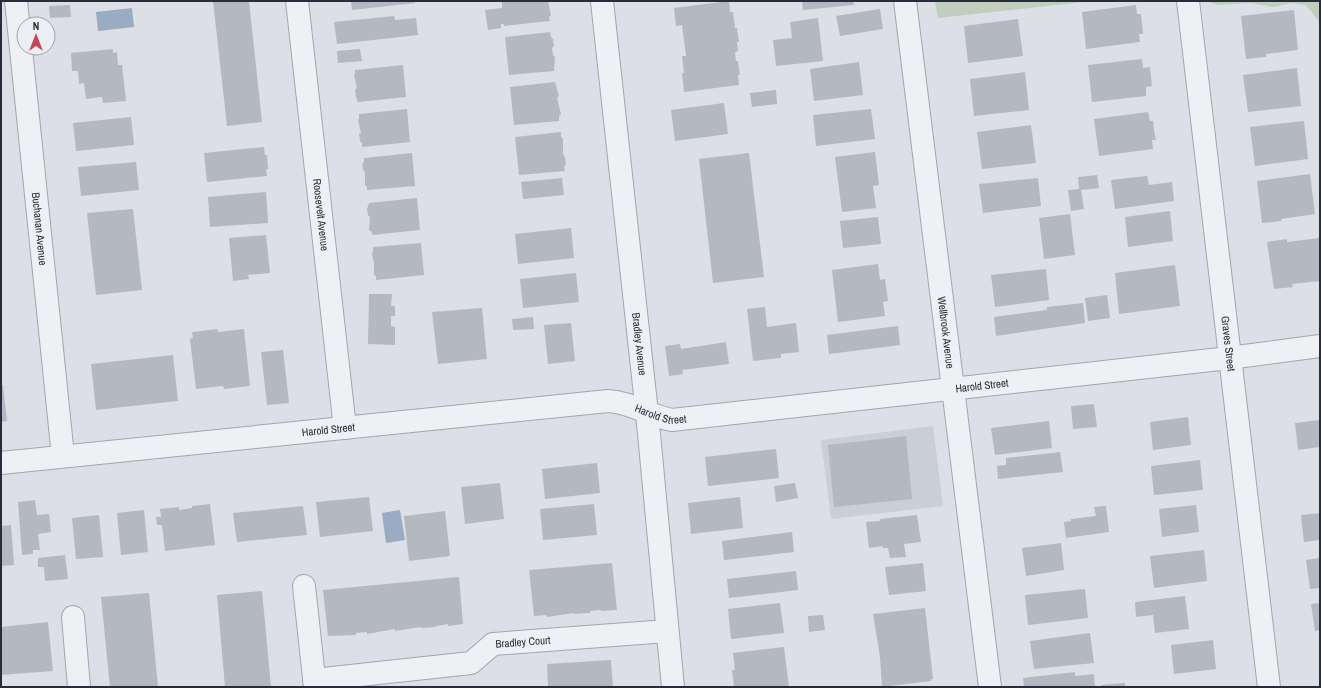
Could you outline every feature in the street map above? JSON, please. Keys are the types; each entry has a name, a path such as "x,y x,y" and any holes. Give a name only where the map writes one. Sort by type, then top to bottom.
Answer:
{"street":[{"name":"Buchanan Avenue","path":"16,1 63,456"},
{"name":"Roosevelt Avenue","path":"297,1 345,428"},
{"name":"Bradley Avenue","path":"602,1 647,412 673,687"},
{"name":"Wellbrook Avenue","path":"904,1 990,687"},
{"name":"Graves Street","path":"1188,1 1270,687"},
{"name":"Harold Street","path":"1,462 608,401 619,402 661,418 672,420 1230,358 1320,346"},
{"name":"Bradley Court","path":"304,586 315,684 471,663 493,644 667,631"},
{"path":"73,617 80,687"}],"shaded area":[{"path":"933,426 943,506 831,519 821,440"}],"green space":[{"path":"935,1 1093,1 938,18"},
{"path":"1205,1 1320,1 1320,23 1306,5 1291,3 1273,7 1251,3 1218,5"}],"water":[{"path":"132,8 134,27 98,31 96,12"},
{"path":"400,510 405,540 386,543 382,513"}],"building":[{"path":"213,1 249,1 262,122 227,126"},
{"path":"351,1 415,1 415,3 352,10"},
{"path":"502,1 548,1 551,15 549,17 550,21 504,26 504,24 501,24 501,28 488,30 485,10 502,8"},
{"path":"729,1 730,12 733,12 739,42 737,42 738,51 735,52 740,75 738,75 739,85 684,92 682,56 686,56 682,25 676,26 674,8"},
{"path":"802,1 853,1 854,5 803,10"},
{"path":"70,5 71,17 56,18 56,16 50,16 49,6"},
{"path":"1136,5 1137,14 1141,14 1143,34 1139,34 1140,42 1086,49 1082,12"},
{"path":"880,9 883,29 840,36 836,16"},
{"path":"1294,10 1298,50 1266,54 1266,57 1246,59 1241,16"},
{"path":"394,16 395,20 416,18 418,35 337,44 334,22"},
{"path":"818,18 823,61 776,66 773,40 792,38 790,22"},
{"path":"1018,19 1023,56 968,63 964,26"},
{"path":"550,32 554,46 552,48 553,55 555,57 554,71 509,75 505,37"},
{"path":"113,49 113,53 117,52 118,65 122,65 126,101 103,103 102,97 86,99 84,83 79,84 78,71 72,71 71,53"},
{"path":"360,49 362,61 338,63 337,51"},
{"path":"1142,59 1143,68 1150,67 1152,86 1146,87 1146,96 1092,102 1088,65"},
{"path":"859,62 863,95 814,101 810,69"},
{"path":"403,65 406,97 358,102 355,90 357,88 354,75 355,70"},
{"path":"1297,68 1301,106 1248,112 1243,75"},
{"path":"1025,72 1029,110 974,116 970,79"},
{"path":"555,82 559,96 557,98 561,114 559,116 559,121 514,125 510,87"},
{"path":"776,90 777,104 752,107 750,93"},
{"path":"724,103 728,134 675,141 671,110"},
{"path":"407,109 410,142 362,147 359,134 361,133 358,120 359,114"},
{"path":"871,109 875,139 816,146 813,115"},
{"path":"1148,112 1150,121 1153,121 1156,140 1152,140 1153,149 1099,156 1094,119"},
{"path":"131,117 134,145 76,151 73,123"},
{"path":"1304,121 1308,159 1255,166 1250,127"},
{"path":"1031,125 1036,163 982,169 977,132"},
{"path":"561,132 561,137 563,139 563,154 566,164 564,167 565,171 519,175 515,137"},
{"path":"264,147 265,155 267,155 267,176 207,182 204,153"},
{"path":"875,152 879,185 873,186 876,208 842,212 835,157"},
{"path":"412,153 415,186 367,190 365,185 365,172 362,164 364,162 364,158"},
{"path":"749,153 764,277 713,283 699,159"},
{"path":"136,162 139,190 81,196 78,167"},
{"path":"1310,174 1315,214 1281,219 1282,221 1262,223 1257,181"},
{"path":"1097,175 1099,188 1081,190 1084,209 1071,211 1068,190 1079,189 1078,177"},
{"path":"1147,176 1149,185 1172,182 1174,201 1115,209 1111,180"},
{"path":"562,178 564,195 523,199 521,182"},
{"path":"1038,178 1041,206 983,213 979,184"},
{"path":"266,192 268,223 210,227 208,197"},
{"path":"417,198 420,230 372,235 372,232 369,230 370,217 367,209 369,203"},
{"path":"133,209 142,290 96,295 87,213"},
{"path":"1170,211 1173,241 1128,247 1125,217"},
{"path":"1070,214 1075,255 1044,259 1039,218"},
{"path":"878,217 881,244 843,248 840,221"},
{"path":"571,228 574,258 518,264 515,234"},
{"path":"266,235 270,273 248,275 249,279 233,281 229,238"},
{"path":"1320,238 1320,281 1292,284 1293,287 1274,289 1267,242 1287,239 1287,242"},
{"path":"421,243 424,275 376,280 376,276 374,275 374,261 372,253 373,247"},
{"path":"878,264 880,280 885,279 888,301 883,302 885,316 838,322 832,270"},
{"path":"1175,265 1180,306 1119,314 1115,273"},
{"path":"1046,269 1049,300 995,307 991,275"},
{"path":"576,273 579,302 523,308 520,279"},
{"path":"369,294 392,294 391,306 395,306 395,316 391,316 391,326 395,327 395,345 368,344"},
{"path":"1107,295 1110,318 1088,321 1085,298"},
{"path":"1083,303 1085,323 996,336 994,317 1047,310 1047,307"},
{"path":"765,307 767,327 796,323 799,352 781,354 781,358 753,361 747,309"},
{"path":"482,308 487,359 438,364 432,312"},
{"path":"533,317 534,329 513,330 512,319"},
{"path":"571,323 575,361 548,364 544,325"},
{"path":"898,326 900,345 829,354 827,335"},
{"path":"218,329 218,332 244,329 250,386 224,389 223,386 196,389 190,339 193,338 192,332"},
{"path":"726,342 729,364 682,370 683,374 669,376 665,346 680,344 681,349"},
{"path":"283,350 289,403 267,405 261,352"},
{"path":"173,355 178,401 96,410 91,364"},
{"path":"1,385 3,385 7,421 1,422"},
{"path":"1094,404 1097,427 1073,429 1071,406"},
{"path":"1188,417 1191,445 1153,450 1150,422"},
{"path":"1320,420 1320,447 1298,450 1295,423"},
{"path":"1049,421 1052,448 995,455 991,428"},
{"path":"906,436 912,499 834,507 828,445"},
{"path":"776,449 779,478 708,486 705,457"},
{"path":"1060,452 1063,472 998,479 997,466 1006,465 1006,458"},
{"path":"1200,460 1203,490 1154,495 1151,466"},
{"path":"597,463 600,493 545,499 542,469"},
{"path":"500,483 504,519 465,524 461,487"},
{"path":"795,483 798,498 776,502 774,486"},
{"path":"369,497 373,531 320,537 316,502"},
{"path":"740,497 743,528 691,534 688,503"},
{"path":"35,500 37,515 49,514 51,532 38,534 40,550 33,550 33,554 22,555 18,502"},
{"path":"210,504 215,545 165,551 162,525 157,525 156,517 161,517 160,509 179,507 179,510 192,508 192,506"},
{"path":"594,504 597,535 543,540 540,509"},
{"path":"1196,505 1199,532 1162,537 1159,509"},
{"path":"303,506 307,535 237,542 233,513"},
{"path":"1106,506 1109,532 1066,538 1064,522 1071,521 1071,519 1096,516 1094,507"},
{"path":"144,510 148,552 121,555 117,513"},
{"path":"445,511 450,556 409,561 404,516"},
{"path":"1320,513 1320,540 1304,542 1301,515"},
{"path":"99,515 103,557 76,559 72,518"},
{"path":"917,515 921,542 904,544 906,557 890,558 888,548 883,548 883,546 869,548 866,522"},
{"path":"11,525 14,565 1,566 1,526"},
{"path":"792,532 794,552 724,560 722,541"},
{"path":"1061,543 1064,570 1026,576 1022,548"},
{"path":"1204,550 1207,581 1154,588 1150,556"},
{"path":"65,555 68,579 45,581 44,567 38,567 38,558"},
{"path":"1320,558 1320,588 1310,589 1306,560"},
{"path":"612,563 617,610 590,611 590,613 574,613 547,617 546,615 534,616 529,570"},
{"path":"923,563 926,591 889,595 885,567"},
{"path":"796,571 798,590 729,598 727,579"},
{"path":"459,577 463,624 448,626 448,624 436,627 420,627 395,631 395,629 367,634 367,632 356,633 356,635 328,636 323,590"},
{"path":"1085,589 1088,618 1028,625 1025,595"},
{"path":"262,591 271,687 225,687 217,595"},
{"path":"149,593 158,687 110,687 101,597"},
{"path":"1185,596 1189,629 1155,633 1153,615 1136,617 1135,602"},
{"path":"780,603 784,633 731,639 728,609"},
{"path":"1320,603 1320,630 1315,631 1311,604"},
{"path":"925,608 933,679 931,679 931,681 882,687 880,657 873,614"},
{"path":"823,615 825,630 809,632 808,616"},
{"path":"48,622 53,671 1,675 1,627"},
{"path":"1090,633 1094,663 1034,669 1030,641"},
{"path":"1213,640 1216,669 1174,674 1171,645"},
{"path":"784,647 789,687 734,687 732,670 735,670 733,653"},
{"path":"611,660 613,687 548,687 547,664"},
{"path":"1075,672 1075,676 1094,674 1095,687 1024,687 1023,678"},
{"path":"1125,683 1125,687 1102,687 1101,685"}]}
